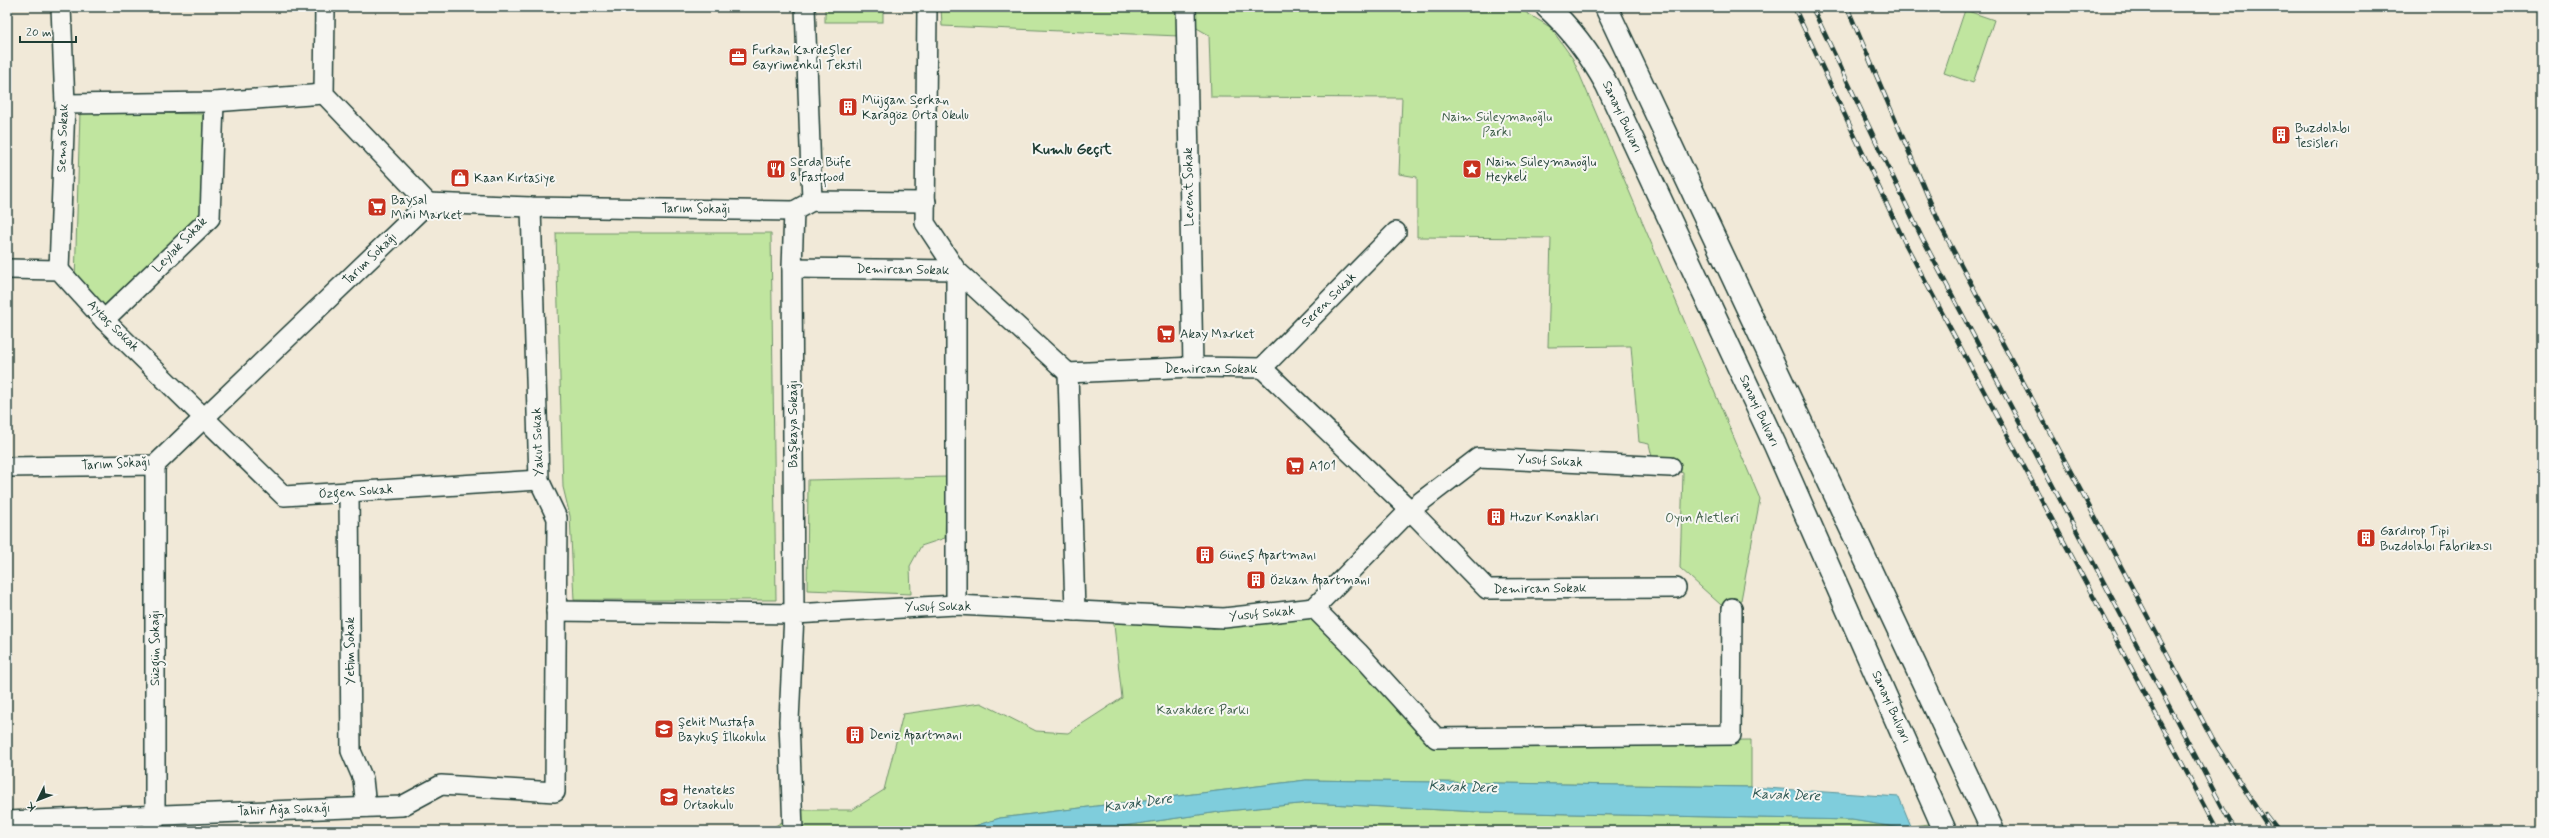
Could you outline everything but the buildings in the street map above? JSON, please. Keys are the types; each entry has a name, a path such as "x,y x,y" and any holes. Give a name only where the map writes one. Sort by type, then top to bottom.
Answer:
{"main road":[{"name":"Sanayi Bulvarı","path":"1547,7 1561,19 1591,57 1607,84 1775,445 1945,831"},
{"path":"1606,7 1993,831"}],"street":[{"name":"Sema Sokak","path":"59,270 65,104 61,7"},
{"path":"325,7 324,94 428,203"},
{"path":"805,7 812,201"},
{"path":"927,7 925,224 956,270 956,605"},
{"name":"Levent Sokak","path":"1186,7 1193,368"},
{"path":"65,104 214,102 324,94"},
{"name":"Leylak Sokak","path":"104,320 210,218 214,102"},
{"path":"794,211 812,201 926,202"},
{"name":"Tarım Sokağı","path":"7,467 155,465 428,203 531,207 794,211"},
{"name":"Yakut Sokak","path":"531,207 539,480 557,518 555,792"},
{"name":"Başkaya Sokağı","path":"793,831 788,721 794,614 792,268 794,211"},
{"name":"Seren Sokak","path":"1262,368 1396,232"},
{"name":"Demircan Sokak","path":"792,268 956,270 1068,373 1193,368 1262,368 1410,510 1487,590 1676,588"},
{"path":"7,269 59,270"},
{"name":"Aytaç Sokak","path":"59,270 104,320 206,417"},
{"path":"1068,373 1075,611"},
{"name":"Özgen Sokak","path":"206,417 284,496 539,480"},
{"name":"Yusuf Sokak","path":"794,614 956,605 1224,618 1314,608 1410,510 1478,458 1671,467"},
{"name":"Süzgün Sokağı","path":"154,823 155,465"},
{"name":"Yetim Sokak","path":"350,492 351,751 363,779 366,808"},
{"path":"1314,608 1358,652 1436,738 1731,735 1732,608"},
{"path":"556,611 794,614"},
{"name":"Tahir Ağa Sokağı","path":"7,821 41,825 154,823 402,806 442,785 555,792"}],"green space":[{"path":"825,7 883,7 883,22 825,22"},
{"path":"941,7 1180,7 1179,36 942,26"},
{"name":"Naim Süleymanoğlu Parkı","path":"1197,7 1517,7 1550,27 1573,59 1760,499 1741,600 1721,605 1680,568 1683,473 1653,461 1649,444 1639,442 1631,346 1548,347 1551,238 1417,237 1417,177 1399,174 1402,98 1211,97 1209,35 1195,27"},
{"path":"1965,10 1994,20 1973,83 1944,73"},
{"path":"80,112 203,114 202,214 109,315 75,282"},
{"path":"556,233 771,233 776,600 574,600 570,516 563,487"},
{"path":"947,477 945,538 921,546 910,566 911,594 807,590 808,480"},
{"name":"Kavakdere Parkı","path":"1310,614 1435,743 1751,740 1751,787 1306,780 1000,818 959,831 767,831 802,810 852,810 884,790 903,714 981,703 1036,731 1068,733 1122,698 1113,616 1210,629"},
{"path":"1310,803 1480,812 1852,820 1907,829 1911,826 1930,824 1930,831 1088,831 1226,811"}],"water":[{"name":"Kavak Dere","path":"1306,780 1751,787 1899,797 1911,826 1907,829 1852,820 1480,812 1310,803 1226,811 1088,831 959,831 1000,818"}],"railway":[{"path":"1794,7 1906,245 2218,831"},
{"path":"1812,7 1922,238 2235,831"},
{"path":"1847,7 1941,227 2213,740 2271,831"},
{"path":"2266,814 2279,831"}],"place":[{"name":"Furkan Kardeşler Gayrimenkul Tekstil","path":"738,57"},
{"name":"Müjgan Serkan Karagöz Orta Okulu","path":"848,107"},
{"name":"Buzdolabı Tesisleri","path":"2281,135"},
{"name":"Serda Büfe & Fastfood","path":"776,169"},
{"name":"Naim Süleymanoğlu Heykeli","path":"1472,169"},
{"name":"Kaan Kırtasiye","path":"460,178"},
{"name":"Baysal Mini Market","path":"377,207"},
{"name":"Akay Market","path":"1166,334"},
{"name":"A101","path":"1295,466"},
{"name":"Huzur Konakları","path":"1496,517"},
{"name":"Gardırop Tipi Buzdolabı Fabrikası","path":"2366,538"},
{"name":"Güneş Apartmanı","path":"1205,555"},
{"name":"Özkan Apartmanı","path":"1256,580"},
{"name":"Şehit Mustafa Baykuş İlkokulu","path":"664,729"},
{"name":"Deniz Apartmanı","path":"855,735"},
{"name":"Henateks Ortaokulu","path":"669,797"}],"district":[{"name":"Kumlu Geçit","path":"1072,150"}],"park label":[{"name":"Oyun Aletleri","path":"1702,518"}]}
